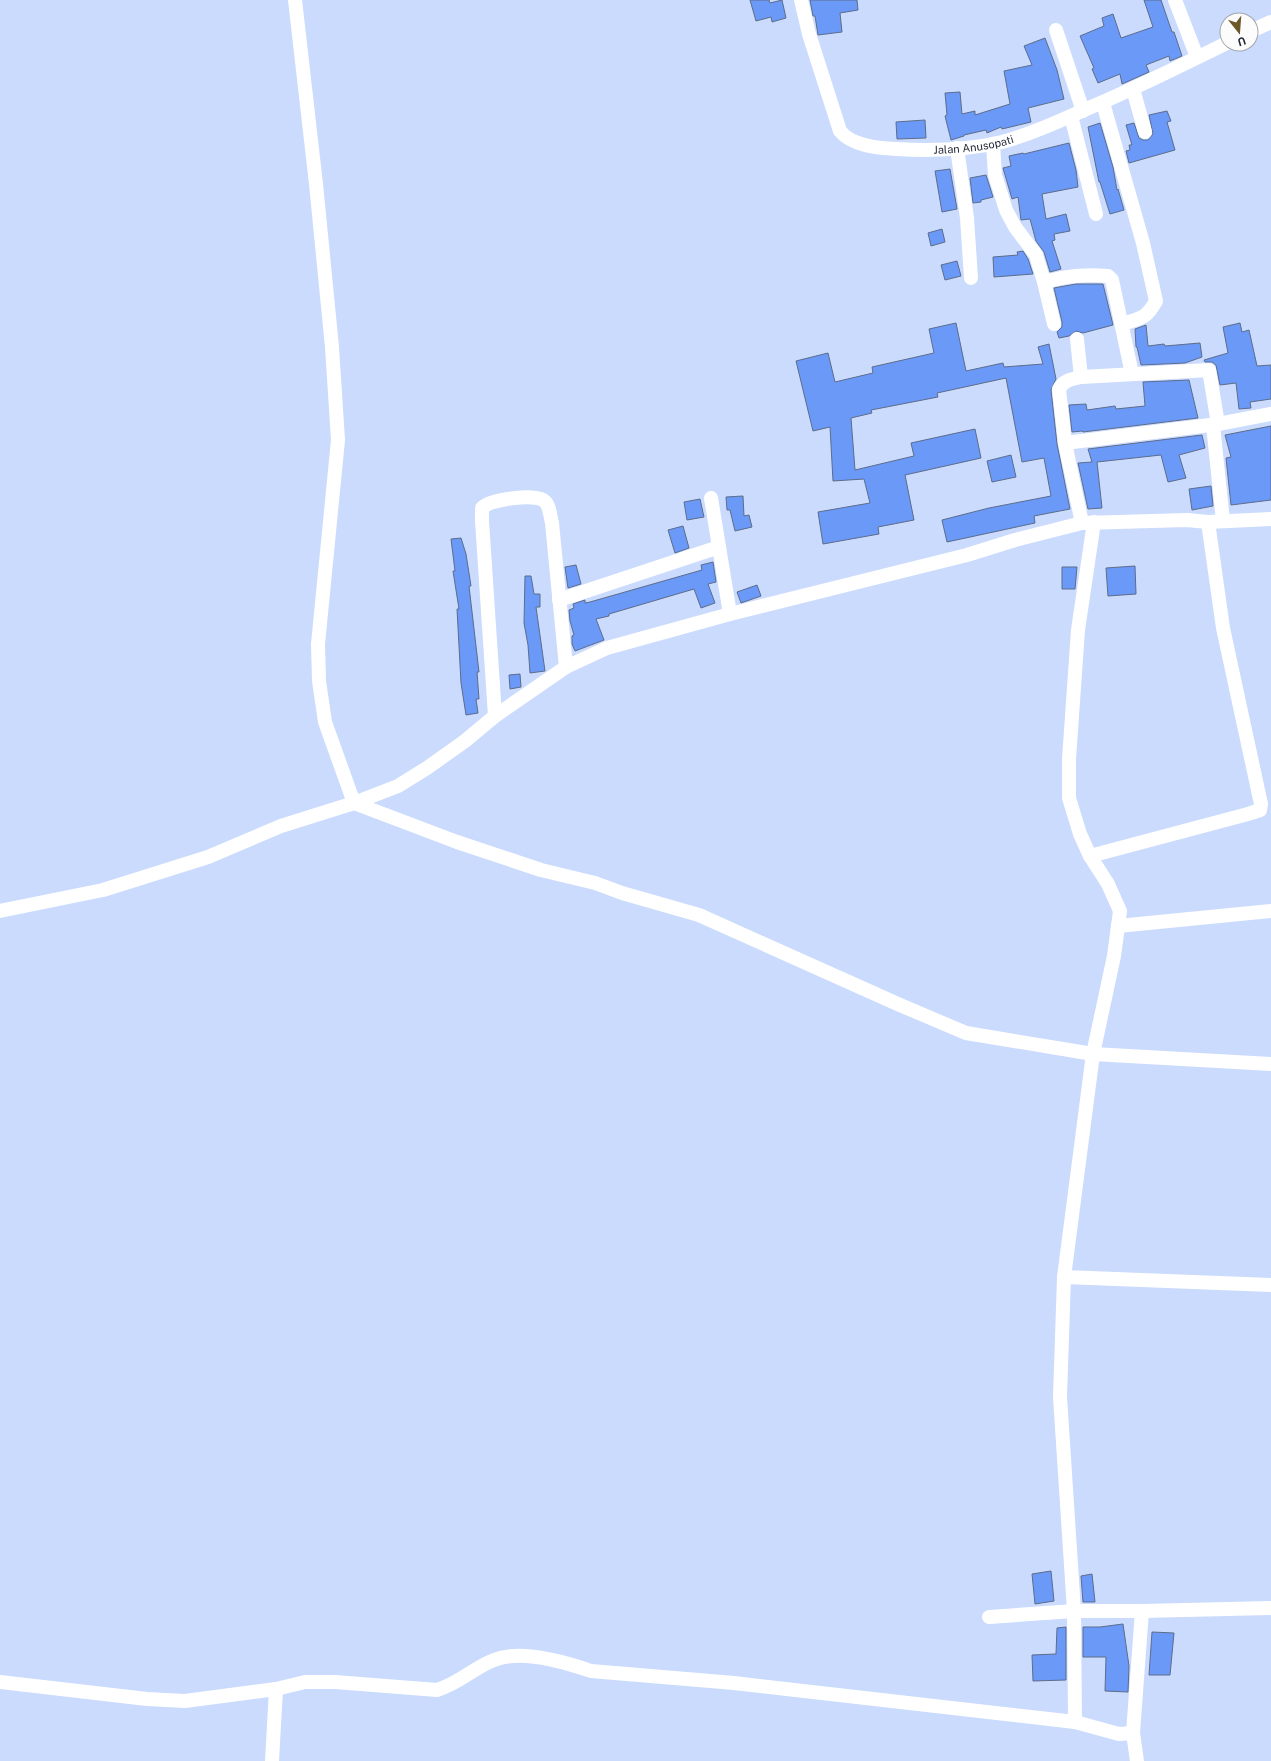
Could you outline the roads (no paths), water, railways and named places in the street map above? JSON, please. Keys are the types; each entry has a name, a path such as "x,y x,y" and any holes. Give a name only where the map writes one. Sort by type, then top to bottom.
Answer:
{"street":[{"path":"295,0 318,199 332,347 338,440 318,644 319,681 325,722 354,803 457,842 541,870 595,883 622,893 699,915 966,1033 1093,1054 1271,1064"},
{"name":"Jalan Anusopati","path":"801,0 809,34 840,131 851,141 885,149 925,151 957,148 993,144 1030,133 1103,103 1219,47"},
{"path":"1175,0 1197,57"},
{"path":"1259,27 1271,22"},
{"path":"1056,30 1077,113 1096,214"},
{"path":"1133,89 1145,132"},
{"path":"1103,103 1143,243 1156,301 1150,313 1122,324"},
{"path":"993,144 995,175 1006,210 1015,226 1036,255 1054,324"},
{"path":"957,148 966,218 971,278"},
{"path":"1044,282 1064,276 1085,274 1108,276 1112,280 1132,374"},
{"path":"1076,339 1081,377"},
{"path":"1075,1722 1074,1611 1060,1397 1064,1277 1093,1054 1114,956 1120,911 1108,884 1090,856 1080,834 1069,798 1069,759 1078,630 1088,522 1065,443 1059,389 1062,384 1066,381 1081,377 1209,370 1216,424 1223,521"},
{"path":"1065,443 1216,424 1271,414"},
{"path":"495,716 482,520 482,508 486,504 502,500 533,498 543,500 548,505 552,523 566,666"},
{"path":"711,498 730,614"},
{"path":"0,911 103,890 208,857 281,826 354,803 398,786 427,768 465,741 495,716 566,666 607,648 730,614 967,555 1015,540 1088,522 1187,520 1208,522 1271,519"},
{"path":"1090,856 1260,810 1261,804 1223,628 1208,522"},
{"path":"559,600 719,547"},
{"path":"1118,926 1271,911"},
{"path":"1064,1277 1271,1285"},
{"path":"989,1617 1074,1611 1271,1608"},
{"path":"1137,1761 1133,1733 1142,1611"},
{"path":"0,1682 146,1699 185,1701 276,1689 305,1682 327,1682 437,1690 451,1686 495,1659 535,1656 591,1671 734,1683 1075,1722 1120,1734 1133,1733"},
{"path":"272,1761 276,1689"}]}
